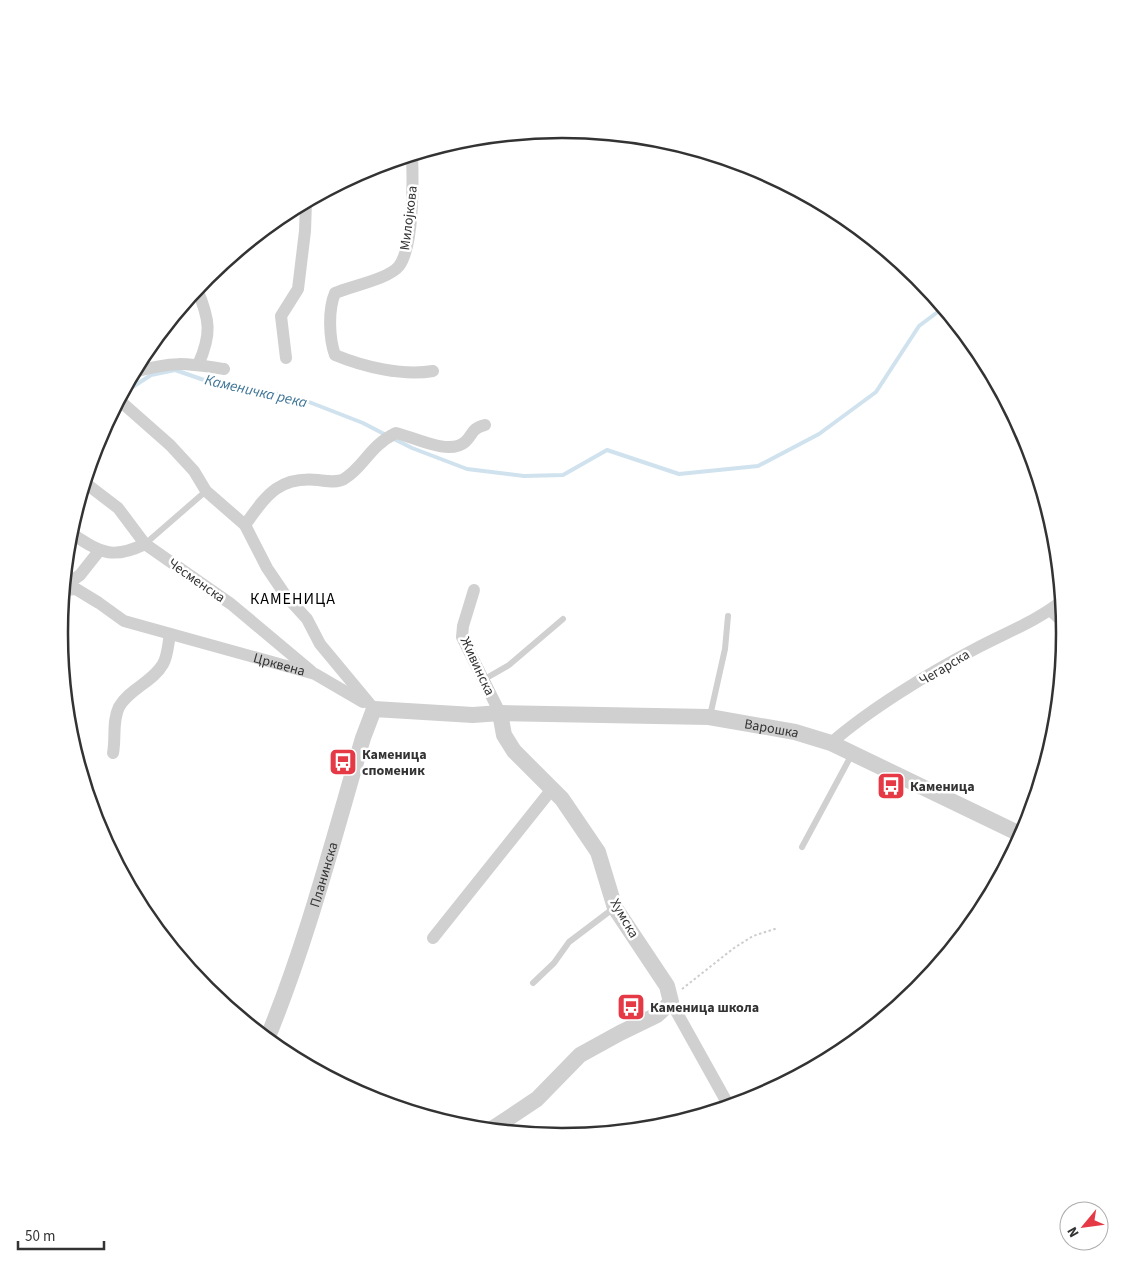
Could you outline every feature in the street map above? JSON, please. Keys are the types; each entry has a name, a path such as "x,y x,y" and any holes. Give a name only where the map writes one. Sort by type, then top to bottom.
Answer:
{"street":[{"name":"Милојкова","path":"412,162 413,189 407,247 399,266 386,275 335,293 332,301 331,335 335,355 350,361 414,374 433,371"},
{"path":"286,358 281,316 298,289 306,211"},
{"path":"198,365 206,346 208,330 207,314 200,296"},
{"path":"144,369 183,362 224,369"},
{"path":"124,404 170,445 194,471 206,491 245,525 267,568 286,596 307,619 320,644 374,709"},
{"path":"245,525 265,497 282,483 304,478 336,482 345,478 374,446 396,433 442,448 455,447 464,442 474,428 485,425"},
{"name":"Чесменска","path":"90,487 118,508 145,544 231,604 315,674"},
{"path":"77,537 99,551 112,553 131,550 145,544"},
{"path":"71,582 80,575 99,551"},
{"name":"Црквена","path":"70,589 76,589 99,602 124,621 315,674 374,709 472,715 500,713"},
{"name":"Живинска","path":"474,590 463,626 462,637 500,713"},
{"name":"Чегарска","path":"831,742 844,731 924,679 975,649 1048,612 1055,606"},
{"path":"113,753 116,740 116,716 119,708 132,692 162,666 170,634"},
{"name":"Планинска","path":"270,1032 309,925 363,738 374,709"},
{"name":"Варошка","path":"500,713 709,717 795,732 831,742 1015,832"},
{"name":"Хумска","path":"500,713 504,735 514,751 562,799 598,852 616,908 659,972 671,999 726,1099"},
{"path":"433,938 552,789"},
{"path":"501,1123 537,1099 580,1055 620,1032 658,1015 671,999"}],"lane":[{"path":"145,544 206,491"},
{"path":"1048,612 1056,619"},
{"path":"709,717 726,649 728,616"},
{"path":"483,680 509,665 563,619"},
{"path":"802,847 853,753"},
{"path":"533,983 554,963 569,942 616,908"}],"path":[{"path":"671,999 734,948 754,936 778,928"}],"waterway":[{"name":"Каменичка река","path":"392,438 412,448 467,469 524,476 563,475 607,450 679,474 758,466 819,434 876,392 919,326 938,312"},
{"name":"Каменичка река","path":"134,386 151,375 175,370 204,380 262,390 309,402 363,423 386,435"}],"place":[{"name":"Каменица споменик","path":"343,762"},
{"name":"Каменица","path":"891,786"},
{"name":"Каменица школа","path":"631,1007"}],"district":[{"name":"КАМЕНИЦА","path":"293,598"}]}
